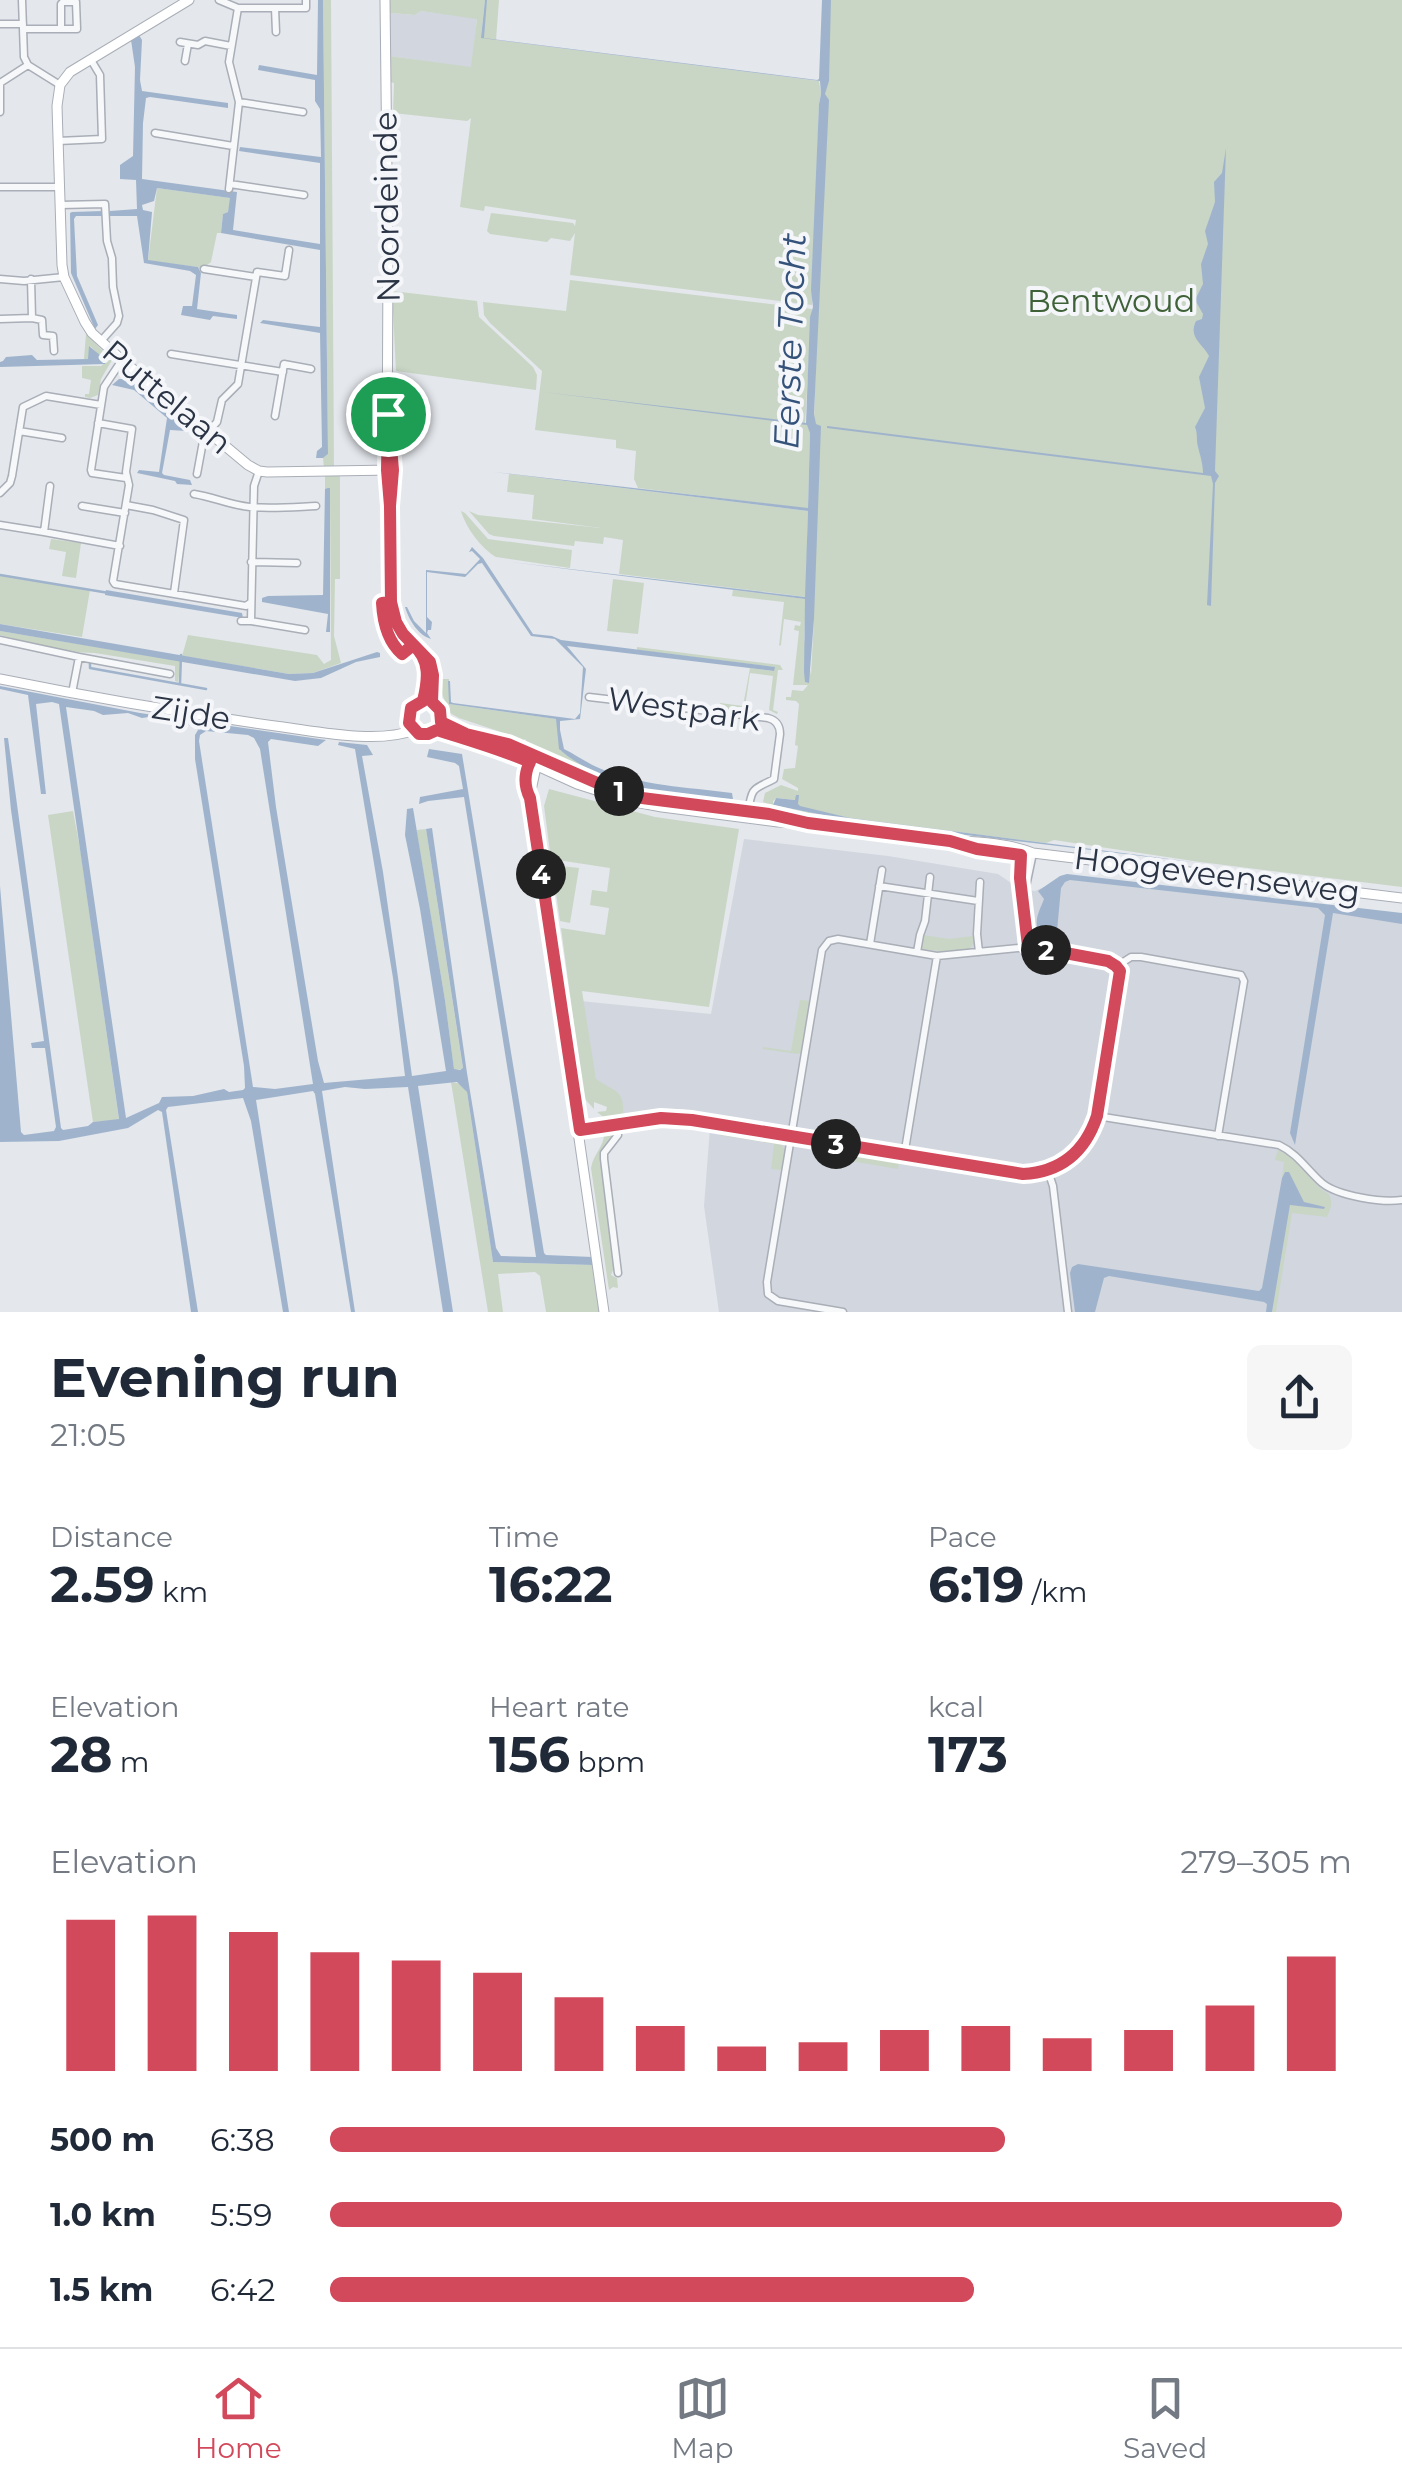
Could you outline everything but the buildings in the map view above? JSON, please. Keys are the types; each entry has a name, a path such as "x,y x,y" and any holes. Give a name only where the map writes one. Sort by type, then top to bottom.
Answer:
{"main road":[{"path":"60,85 90,58 188,0"},
{"name":"Noordeinde","path":"385,0 391,602 396,622 432,668 427,702"},
{"name":"Puttelaan","path":"60,85 57,106 64,278 85,322 101,341 259,471 390,470"},
{"name":"Zijde","path":"0,678 243,722 336,733 384,736 412,726"},
{"path":"427,702 440,710 439,726 426,734 412,726 411,708 427,702"},
{"name":"Hoogeveenseweg","path":"439,726 508,744 577,784 662,807 747,814 1402,898"},
{"path":"535,762 530,798 604,1312"}],"street":[{"path":"22,0 24,57 28,66 60,85"},
{"path":"220,0 238,8 288,4 306,8 306,0"},
{"path":"0,24 61,29 77,29 76,2 61,4 61,29"},
{"path":"238,8 231,46 230,69 239,102 230,186 304,195"},
{"path":"275,8 276,32"},
{"path":"185,61 184,43 198,45 205,41 231,46"},
{"path":"58,141 102,139 100,76 90,58"},
{"path":"0,112 0,83 28,66"},
{"path":"239,102 303,112"},
{"path":"154,133 233,146"},
{"path":"0,187 59,186"},
{"path":"60,205 106,204 113,288 120,316 101,341"},
{"path":"197,474 202,439 218,419 222,400 238,384 257,272 285,276 289,250"},
{"path":"204,269 256,277"},
{"path":"0,279 64,278"},
{"path":"31,279 32,318"},
{"path":"0,319 42,320 43,335 53,336 54,350"},
{"path":"171,354 283,372"},
{"path":"122,360 106,381 90,470 126,478"},
{"path":"275,416 284,364 311,368"},
{"path":"0,492 10,483 23,407 46,396 101,405"},
{"path":"98,422 132,429 126,478 129,484 115,584 246,606 250,603"},
{"path":"19,431 62,438"},
{"path":"251,621 252,507 259,471"},
{"path":"44,532 50,486"},
{"path":"194,494 252,507 316,506"},
{"path":"82,506 152,510 184,520 174,593"},
{"path":"0,525 120,546"},
{"path":"251,562 297,563"},
{"name":"Noordeinde","path":"391,602 382,603 391,641 402,654 417,648"},
{"path":"241,621 305,630"},
{"path":"0,640 170,674"},
{"path":"72,693 86,658"},
{"name":"Westpark","path":"588,697 768,718 778,724 774,778 754,787 747,814"},
{"path":"1021,852 1028,946"},
{"path":"1024,899 1032,853"},
{"path":"870,944 882,870"},
{"path":"917,952 930,877"},
{"path":"979,952 980,882"},
{"path":"880,886 978,901"},
{"path":"580,1130 661,1118 692,1120 792,1137 904,1156 1014,1174 1048,1171 1079,1149 1097,1116 1120,979 1116,966 1108,961 1028,946 937,956 838,939 828,941 822,950 792,1137 767,1282 768,1294 778,1301 843,1312"},
{"path":"904,1156 937,956"},
{"path":"1116,966 1140,957 1240,975 1244,981 1218,1136"},
{"path":"1097,1116 1279,1145 1338,1192 1402,1200"},
{"path":"617,1125 618,1135 604,1153 604,1159 618,1273"},
{"path":"1048,1171 1068,1312"}],"shaded area":[{"path":"421,11 477,18 472,68 389,56 390,13 415,15"},
{"path":"744,839 998,874 1020,889 1035,891 1067,877 1402,915 1402,1312 719,1312 704,1206 711,1115 683,1109 615,1115 596,1080 580,1001 711,1014"}],"green space":[{"path":"323,0 331,0 334,468 324,468 323,458 328,454"},
{"path":"390,0 485,0 481,37 487,0 499,0 496,40 819,81 812,305 570,275 575,233 570,241 551,238 547,242 490,234 487,231 491,213 575,226 576,220 485,206 484,211 460,207 471,118 467,121 393,113 394,83 390,82 389,56 471,67 477,19 421,11 415,15 390,13"},
{"name":"Bentwoud","path":"830,0 1402,0 1402,887 1054,840 1046,843 854,819 796,806 796,800 776,798 773,805 858,822 961,835 771,812 771,805 763,802 765,793 781,785 798,791 782,779 784,769 795,768 798,746 795,745 799,704 786,697 791,697 792,690 803,691 808,685 793,685 799,631 794,630 801,622 784,619 779,646 784,602 732,596 733,590 806,599 804,639 811,675 814,421"},
{"path":"157,188 231,198 211,262 201,270 148,261"},
{"path":"570,280 812,309 805,424 810,433 808,509 638,488 634,479 636,451 616,448 616,440 535,430 542,371 490,323 484,315 483,302 566,311"},
{"path":"392,291 477,301 479,317 533,367 536,390 396,371"},
{"path":"86,334 112,360 101,379 98,395 90,398 85,394 89,394 91,380 82,378 82,366 101,366 106,362 90,346 89,359 84,359"},
{"path":"509,474 808,511 806,597 619,574 623,540 604,537 603,544 575,541 574,546 489,534 469,511 601,528 532,519 534,495 507,492"},
{"path":"325,475 340,475 340,579 335,579 334,636 341,663 313,673 289,674 182,656 188,635 317,655 324,664 331,660 330,489 325,489"},
{"path":"461,511 488,539 572,550 570,568 496,557 475,537"},
{"path":"51,539 81,543 76,578 62,576 66,552 49,549"},
{"path":"0,574 90,590 82,637 0,624"},
{"path":"613,579 644,583 638,634 607,631"},
{"path":"0,631 181,661 178,682 175,666 59,649 0,635"},
{"path":"637,647 780,665 783,670 778,670 773,710 778,712 769,710 773,676 750,673 745,707 734,710 719,706 743,706 750,668 773,671 774,667"},
{"path":"439,679 449,679 449,704 557,719 560,750 592,770 591,774 529,745 525,739 521,742 450,713 442,694 435,691"},
{"path":"549,789 655,817 739,829 709,1007 582,991 596,1079 617,1092 622,1100 623,1115 606,1119 597,1112 606,1111 607,1107 594,1102 594,1109 584,1098 561,928 605,935 609,908 590,905 592,890 607,892 610,868 551,859 544,806"},
{"path":"73,811 119,1120 93,1122 48,815"},
{"path":"426,829 463,1069 454,1070 417,834 417,830"},
{"path":"552,865 579,868 570,923 560,921"},
{"path":"923,935 949,939 973,936 974,943 969,950 919,949"},
{"path":"800,1000 811,1001 802,1052 763,1049 791,1051"},
{"path":"451,1082 461,1084 467,1092 493,1262 592,1265 599,1312 546,1312 540,1276 535,1272 498,1274 503,1312 488,1312"},
{"path":"720,1128 778,1139 786,1152 783,1170 771,1169 774,1144 719,1135"},
{"path":"613,1130 615,1135 600,1154 614,1268 611,1275 617,1278 618,1288 609,1290 591,1168 604,1132"},
{"path":"817,1147 896,1160 898,1169 816,1155"},
{"path":"1278,1150 1298,1163 1329,1195 1331,1203 1327,1217 1292,1213 1276,1312 1272,1312 1290,1205 1325,1207 1304,1202 1289,1172 1282,1178 1284,1162 1275,1160"}],"water":[{"path":"318,0 323,0 328,454 323,458 316,458 322,447 320,333 260,323 263,320 320,327 320,250 221,233 230,198 157,188 154,201 142,205 143,210 152,212 148,260 198,267 201,273 197,309 237,315 237,319 213,316 210,320 181,315 183,306 192,306 196,275 144,263 137,216 110,216 110,211 137,209 136,180 120,179 120,165 133,156 135,67 131,40 139,35 142,91 228,103 228,108 146,98 142,179 237,192 233,230 320,244 320,163 239,151 240,147 321,157 315,80 258,70 259,65 317,75"},
{"path":"485,0 484,38 817,80 822,0 831,0 814,414 816,424 821,426 809,683 805,682 804,672 805,599 511,562 805,597 808,511 494,472 808,508 807,425 543,392 806,423 820,81 481,38"},
{"path":"1226,148 1215,471 1219,476 1215,483 1211,606 1207,605 1211,476 827,428 1203,473 1195,427 1205,408 1199,377 1209,356 1194,332 1196,321 1203,314 1195,300 1203,284 1201,264 1208,244 1205,231 1215,202 1214,182 1222,173"},
{"path":"103,211 104,216 74,219 77,276 98,325 95,329 71,273 70,213"},
{"path":"89,346 106,360 105,364 0,367 6,357 88,359"},
{"path":"119,379 129,379 189,428 170,430 162,473 190,480 192,485 137,473 159,472 167,418 134,390 112,385"},
{"path":"330,488 330,632 326,632 328,614 262,602 262,598 323,595 325,489"},
{"path":"472,547 533,634 775,667 774,671 567,646 586,669 580,719 560,721 564,749 631,779 732,793 733,799 665,793 597,773 559,749 556,719 449,704 450,681 453,703 575,719 580,713 583,667 555,639 531,636 482,563 465,577 427,572 427,617 432,622 427,633 431,639 412,622 405,607 426,633 426,570 466,574 480,559 469,552"},
{"path":"106,590 242,613 243,618 105,595"},
{"path":"0,624 289,674 313,673 377,652 380,657 356,662 321,678 295,681 0,631"},
{"path":"0,689 326,740 318,746 271,739 268,742 324,1083 405,1076 355,749 338,745 367,745 373,755 362,756 412,1076 446,1071 405,835 407,809 413,808 454,1069 460,1070 463,1068 426,829 432,828 496,1248 501,1256 536,1257 464,797 419,804 420,797 463,789 459,766 427,757 429,749 462,754 544,1253 592,1257 592,1265 493,1262 467,1092 457,1082 418,1086 453,1312 443,1312 408,1087 322,1091 355,1312 351,1312 313,1091 256,1100 289,1312 283,1312 251,1121 243,1098 166,1110 198,1312 191,1312 162,1112 158,1110 128,1128 59,1141 0,1142 0,886 21,1132 24,1135 54,1131 56,1127 45,1048 32,1048 31,1043 44,1041 4,738 8,738 61,1128 119,1119 59,704 36,704 46,794 41,794 28,695","holes":["66,707 103,715 128,713 198,730 195,759 244,1066 243,1090 162,1097 159,1103 126,1118","206,731 248,735 260,749 313,1084 275,1089 253,1087 199,741"]},
{"path":"796,795 800,806 850,818 1200,863 858,822 773,805 776,798 795,800"},
{"path":"1067,874 1402,913 1402,924 1333,913 1295,1145 1290,1133 1325,915 1318,908 1070,880 1061,888 1057,931 1052,936 1039,933 1037,919 1044,899 1038,891"},
{"path":"1285,1172 1289,1172 1304,1202 1325,1207 1290,1205 1272,1312 1266,1312 1264,1302 1109,1276 1104,1278 1095,1312 1075,1312 1070,1273 1078,1264 1259,1291"}],"waterway":[{"path":"0,575 109,593"},
{"path":"180,683 181,655"},
{"path":"90,663 90,668 206,689"}],"route":[{"path":"388,414 387,470 390,506 392,610 403,634 426,656 430,662 432,702 440,710 441,722 466,734 508,744 579,777 642,798 950,841 1021,855 1028,946 1108,961 1120,971 1097,1116 1088,1138 1065,1162 1048,1171 1014,1174 692,1120 661,1118 580,1130 526,791 530,762 437,730 419,734 409,723 411,708 423,701 428,674 424,658 413,645 402,654 398,651 383,616 382,603 391,602 390,506 393,470 388,414"}],"water label":[{"name":"Eerste Tocht","path":"790,341"}]}
